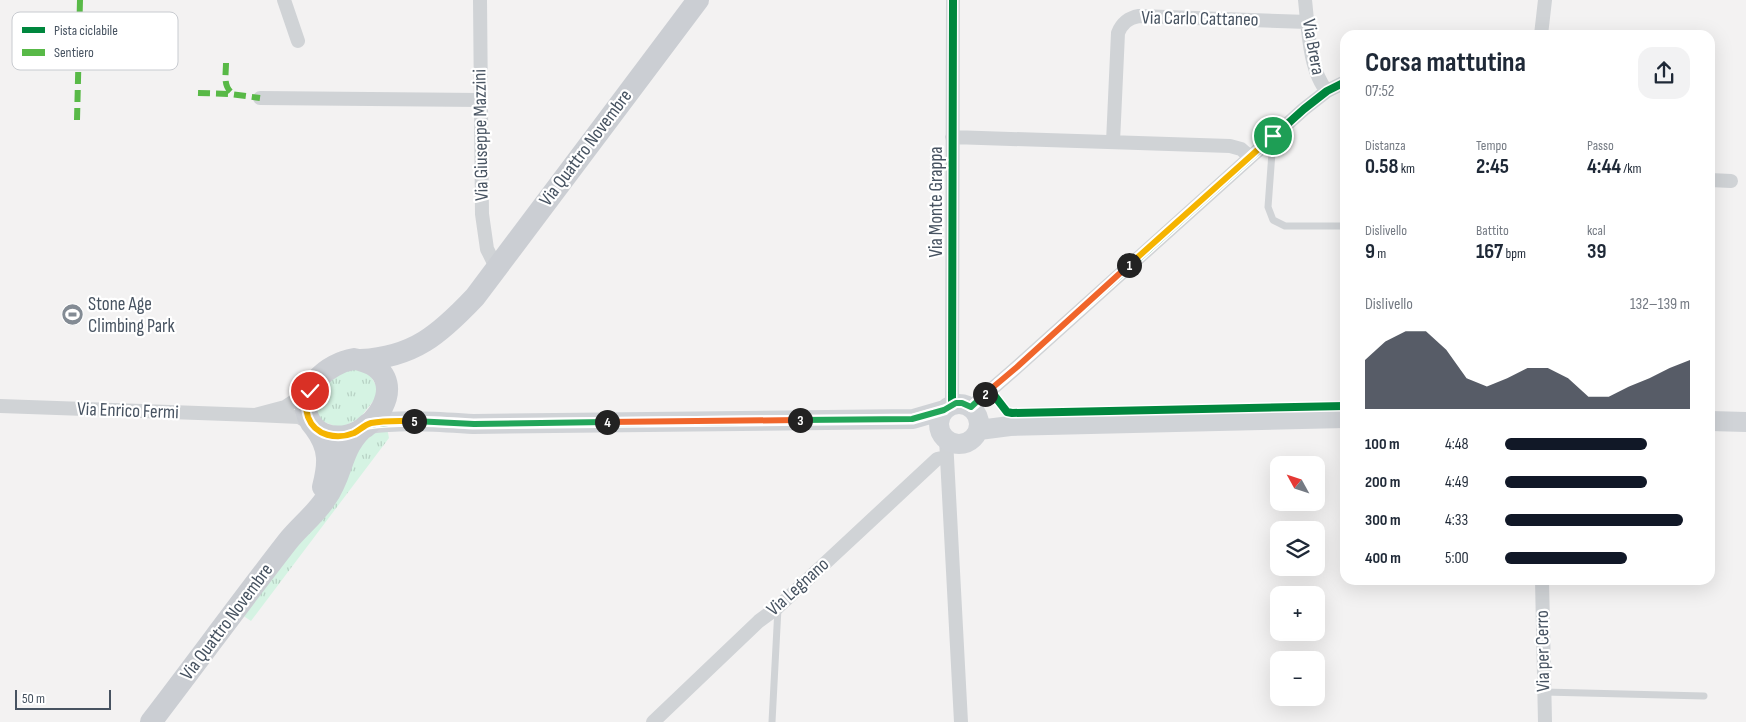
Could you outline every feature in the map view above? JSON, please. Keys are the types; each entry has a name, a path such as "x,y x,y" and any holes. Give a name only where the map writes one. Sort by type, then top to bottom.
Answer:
{"main road":[{"name":"Via Quattro Novembre","path":"387,391 397,374 447,339 465,317 475,297 496,267 698,0"},
{"name":"Via Quattro Novembre","path":"360,360 380,359 406,351 424,342 441,331 475,297"},
{"path":"348,360 360,360 370,363 381,372 386,382 386,400 380,412 368,424 356,432 341,437 326,435 309,421 306,411 306,397 314,383 335,364 348,360"},
{"name":"Via Quattro Novembre","path":"151,722 304,522 325,501 332,489 349,444 359,431 368,424"},
{"name":"Via Quattro Novembre","path":"304,522 322,490 328,465 326,449 320,434 314,427"}],"street":[{"path":"284,0 298,41"},
{"name":"Via Giuseppe Mazzini","path":"480,0 482,214 487,249 496,267"},
{"name":"Via Monte Grappa","path":"953,0 952,137 961,722"},
{"name":"Via Brera","path":"1306,0 1315,72 1320,84 1326,91"},
{"path":"1541,30 1544,0"},
{"name":"Via Carlo Cattaneo","path":"1114,142 1118,33 1125,22 1138,16 1308,22"},
{"name":"Via Legnano","path":"653,722 759,621 778,607 937,459 957,424 1017,367 1249,156 1304,108 1326,91 1340,84"},
{"path":"260,98 480,100"},
{"path":"952,137 1230,146 1241,149 1249,156"},
{"path":"1715,180 1731,181"},
{"name":"Via Enrico Fermi","path":"255,415 285,407 310,391"},
{"path":"387,391 392,406 396,410 408,418 422,421"},
{"name":"Via Enrico Fermi","path":"0,406 299,417 314,427"},
{"path":"368,424 422,421 474,424 912,419 957,424 1010,426 1340,418"},
{"path":"1715,420 1746,422"},
{"name":"Via per Cerro","path":"1542,585 1544,722"}],"lane":[{"path":"1273,136 1268,207 1273,220 1285,226 1340,226"},
{"path":"772,722 778,607"},
{"path":"1544,692 1704,696"}],"green space":[{"path":"347,370 367,370 380,392 360,418 340,428 319,420 315,394 322,386"},
{"path":"387,428 389,438 251,621 242,615 361,437"}],"marked path":[{"path":"80,0 80,12"},
{"path":"226,63 225,77 227,86 236,95"},
{"path":"77,120 78,70"},
{"path":"198,93 231,94 260,98"}],"cycle path":[{"path":"952,405 953,0"},
{"path":"971,407 1304,109 1327,91 1340,84"},
{"path":"990,390 1007,412 1012,413 1340,406"},
{"path":"368,424 407,421 473,424 913,419 944,410"}],"place":[{"name":"Stone Age Climbing Park","path":"72,315"}],"route":[{"path":"310,391 306,397 306,411 309,421 320,433 336,437 346,436 368,424 379,422 422,421 474,424 912,419 944,410 956,403 966,404 971,407 1273,136"}]}
